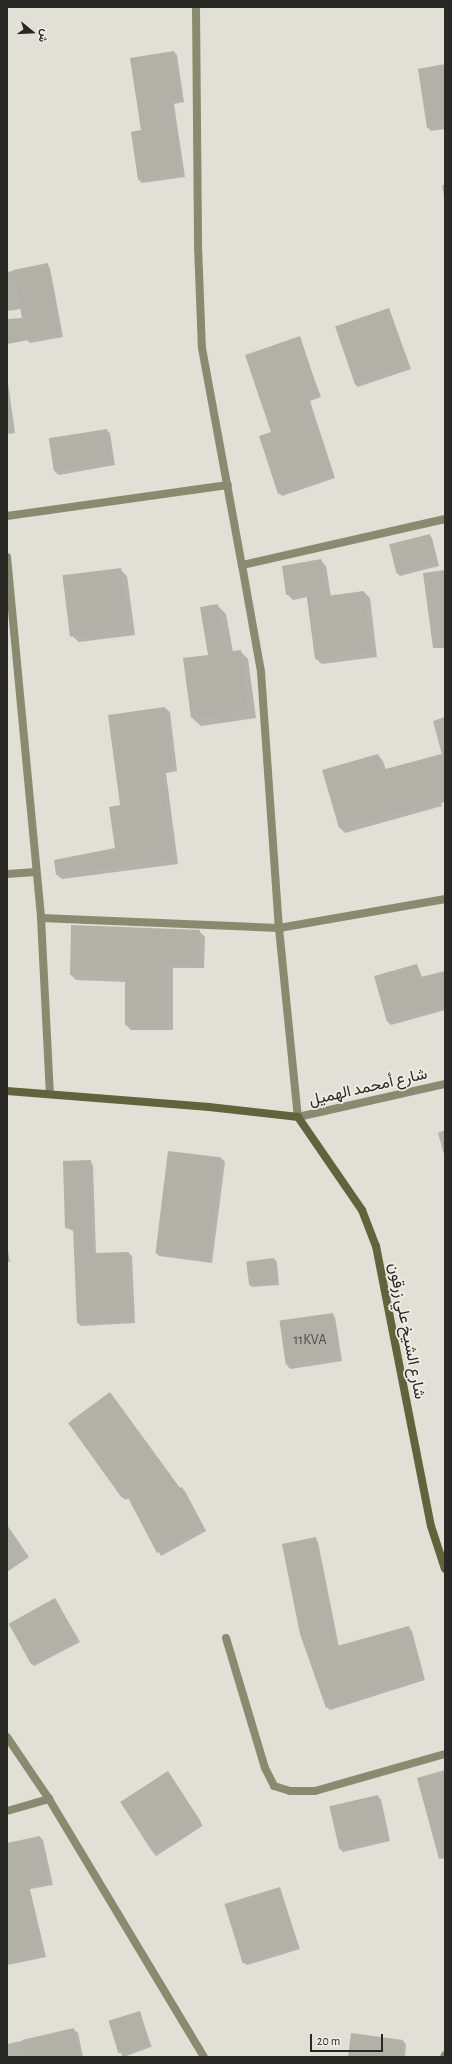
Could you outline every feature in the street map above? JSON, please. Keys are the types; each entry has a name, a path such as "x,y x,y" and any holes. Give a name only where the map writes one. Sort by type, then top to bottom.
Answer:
{"main road":[{"path":"7,1091 50,1093 298,1117"},
{"name":"شارع الشيخ علي زرقون","path":"298,1117 362,1210 376,1246 430,1526 445,1569"}],"street":[{"path":"196,7 198,246 202,348 261,672 279,928 298,1117"},
{"path":"7,516 228,485"},
{"path":"242,565 445,519"},
{"path":"7,557 41,918 50,1093"},
{"path":"7,874 36,872"},
{"path":"41,918 279,928 445,899"},
{"name":"شارع أمحمد الهميل","path":"298,1117 445,1084"},
{"path":"226,1638 265,1768 274,1786 290,1791 315,1791 445,1754"},
{"path":"7,1737 49,1799 204,2057"},
{"path":"7,1811 49,1799"}],"building":[{"path":"174,51 182,99 171,101 182,174 138,180 131,132 141,130 130,58"},
{"path":"445,64 445,126 427,128 418,69"},
{"path":"48,263 60,334 7,344 7,319 22,318 13,270"},
{"path":"389,308 409,366 355,384 335,327"},
{"path":"300,336 319,394 307,398 333,475 278,494 259,436 271,432 245,355"},
{"path":"107,429 112,462 54,471 49,438"},
{"path":"430,534 437,563 397,573 389,544"},
{"path":"321,559 327,596 364,591 372,652 315,659 306,591 286,595 282,566"},
{"path":"121,568 129,630 70,637 62,575"},
{"path":"445,570 445,648 433,648 423,573"},
{"path":"218,604 226,652 241,650 248,710 191,718 183,658 208,655 200,607"},
{"path":"165,707 173,767 162,768 174,859 56,875 54,860 115,848 109,807 120,805 108,715"},
{"path":"445,753 445,802 424,808 424,805 339,828 322,770 378,754 382,770"},
{"path":"71,925 200,930 199,963 168,963 168,1025 125,1025 125,977 70,975"},
{"path":"417,964 421,977 445,971 445,1006 387,1022 374,976"},
{"path":"168,1151 222,1158 209,1260 155,1253"},
{"path":"91,1160 93,1253 129,1252 132,1321 77,1323 73,1228 65,1228 63,1161"},
{"path":"274,1258 277,1282 249,1285 246,1261"},
{"path":"333,1313 339,1358 286,1365 280,1321"},
{"path":"110,1392 180,1488 182,1487 204,1528 157,1553 126,1494 122,1498 68,1423"},
{"path":"316,1537 337,1646 409,1626 423,1677 326,1708 300,1634 282,1544"},
{"path":"55,1598 77,1638 31,1664 9,1624"},
{"path":"445,1770 445,1858 439,1859 417,1778"},
{"path":"168,1771 201,1822 153,1853 120,1802"},
{"path":"378,1795 388,1838 339,1849 329,1806"},
{"path":"40,1836 50,1882 28,1886 43,1954 7,1962 7,1843"},
{"path":"280,1887 298,1946 243,1963 225,1904"},
{"path":"140,2011 150,2044 118,2053 108,2021"},
{"path":"74,2028 81,2057 26,2057 22,2040"},
{"path":"351,2033 403,2040 401,2057 348,2057"}]}
